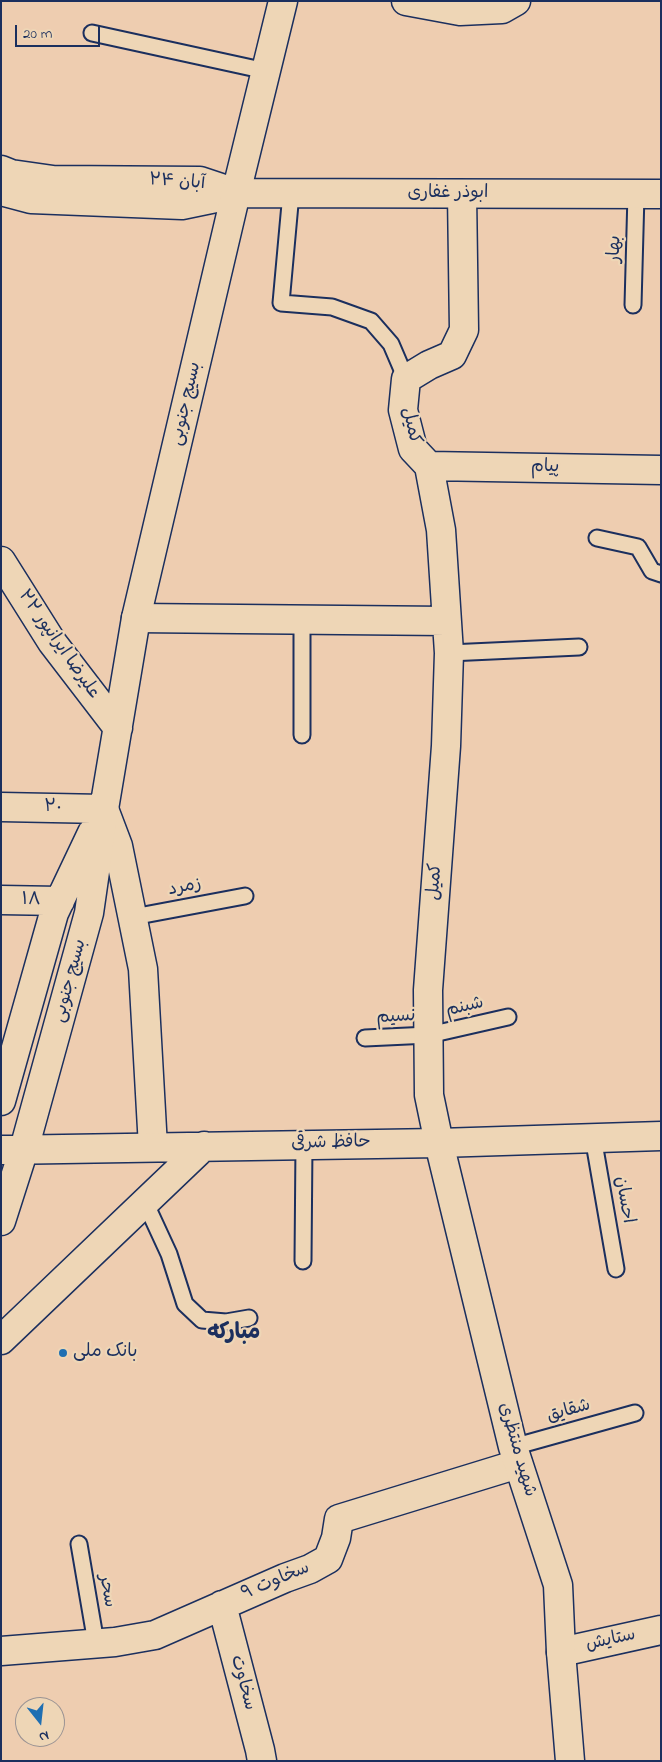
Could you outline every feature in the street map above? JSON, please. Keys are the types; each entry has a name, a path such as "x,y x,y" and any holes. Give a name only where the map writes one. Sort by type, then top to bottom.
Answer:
{"street":[{"name":"بسیج جنوبی","path":"1,1221 13,1150 89,913 104,809 136,618 283,1"},
{"path":"406,1 460,11 502,9 516,1"},
{"name":"آبان ۲۴","path":"1,170 11,174 53,180 200,181 236,194"},
{"name":"آبان ۲۴","path":"1,191 31,199 182,204 236,194"},
{"name":"ابوذر غفاری","path":"236,194 648,194"},
{"path":"406,379 429,365 452,355 464,330 462,194"},
{"name":"کمیل","path":"406,379 403,410 413,449 429,466 441,530 448,653 446,746 428,990 429,1095 439,1142"},
{"name":"پیام","path":"429,466 661,470"},
{"name":"علیرضا ایرانپور ۲۲","path":"1,560 52,642 118,728"},
{"path":"136,618 446,621"},
{"name":"۲۰","path":"1,807 104,809"},
{"name":"بسیج جنوبی","path":"3,1087 54,913 104,809"},
{"path":"104,809 118,846 143,969 153,1147"},
{"name":"۱۸","path":"1,900 60,901"},
{"name":"حافظ شرقی","path":"13,1150 661,1136"},
{"name":"شهید منتظری","path":"439,1142 516,1456 558,1584 561,1652 570,1761"},
{"path":"1,1340 204,1146"},
{"name":"سخاوت ۹","path":"1,1651 96,1644 155,1635 285,1578 310,1570 328,1559 336,1538 338,1519 516,1456"},
{"name":"سخاوت","path":"222,1605 262,1761"},
{"name":"ستایش","path":"561,1652 661,1630"}],"lane":[{"path":"92,33 266,71"},
{"path":"291,193 281,303 332,307 371,321 391,344 406,379"},
{"name":"بهار","path":"633,306 648,194"},
{"path":"597,538 638,547 652,571 661,574"},
{"path":"302,620 302,735"},
{"path":"448,653 579,647"},
{"name":"زمرد","path":"133,917 245,896"},
{"name":"شبنم","path":"429,1035 508,1017"},
{"name":"نسیم","path":"365,1038 429,1035"},
{"name":"احسان","path":"593,1137 616,1269"},
{"path":"303,1261 304,1144"},
{"path":"145,1202 169,1254 185,1304 202,1320 226,1322 249,1318"},
{"name":"شقایق","path":"516,1456 635,1413"},
{"name":"سحر","path":"79,1544 96,1644"}],"place":[{"name":"بانک ملی","path":"63,1353"}],"district":[{"name":"مبارکه","path":"234,1334"}]}
